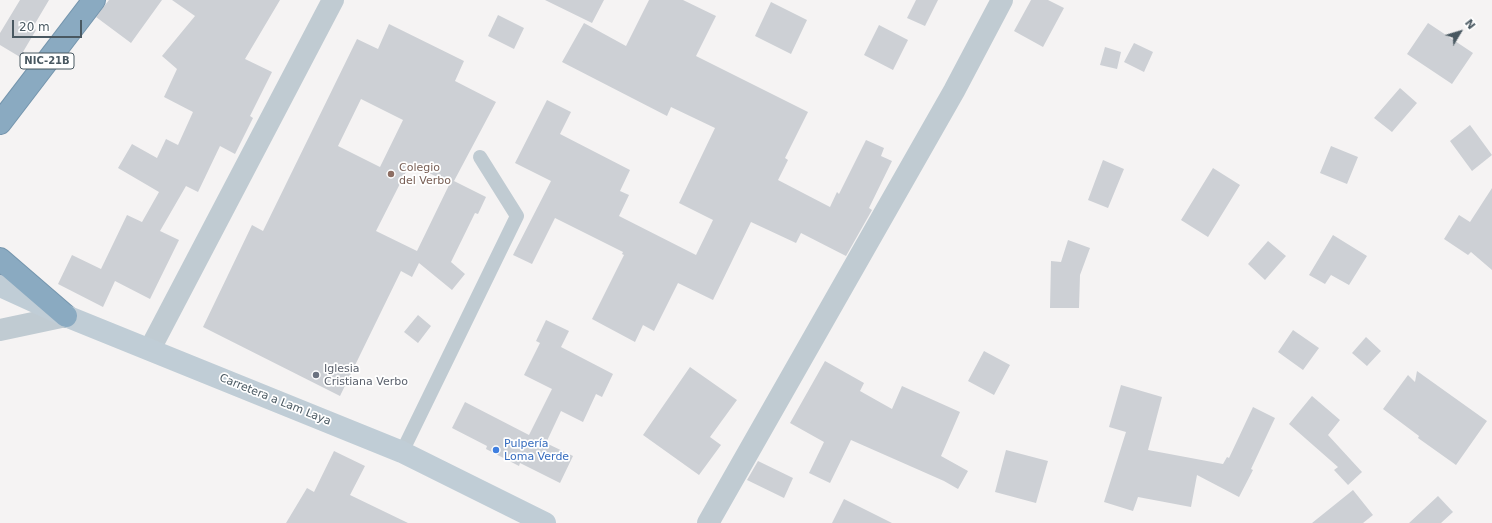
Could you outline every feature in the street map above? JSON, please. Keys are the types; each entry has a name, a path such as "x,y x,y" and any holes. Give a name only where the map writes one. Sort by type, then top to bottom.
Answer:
{"highway":[{"name":"NIC-21B","path":"0,123 94,0"},
{"path":"0,259 66,316"}],"main road":[{"name":"Carretera a Lam Laya","path":"0,286 66,316 402,452 545,523"}],"street":[{"path":"150,349 333,0"},
{"path":"708,523 954,91 1002,0"},
{"path":"0,330 66,316"}],"lane":[{"path":"402,452 517,216 480,157"}],"building":[{"path":"20,0 49,0 33,27 36,30 20,57 0,45 0,33"},
{"path":"109,0 162,0 131,43 96,17"},
{"path":"172,0 280,0 245,59 272,72 250,116 253,118 235,154 220,146 198,192 186,186 160,231 179,240 150,299 115,281 103,307 58,284 72,255 101,269 127,215 142,222 159,192 118,168 132,144 157,158 166,139 178,145 193,112 164,97 177,69 162,56 195,16"},
{"path":"545,0 604,0 592,23"},
{"path":"649,0 683,0 716,16 696,56 808,112 785,158 788,160 778,180 830,207 837,192 839,194 866,140 884,148 881,156 892,161 869,208 872,210 846,256 801,233 796,243 751,222 713,300 678,283 654,331 643,325 635,342 592,319 624,255 622,254 623,252 555,218 532,264 513,255 551,181 515,163 547,100 571,112 560,134 630,170 620,191 629,195 619,216 696,255 713,220 679,203 715,128 671,107 667,116 562,62 584,23 626,46"},
{"path":"916,0 938,0 925,26 907,18"},
{"path":"1031,0 1048,0 1064,8 1043,47 1014,31"},
{"path":"771,2 807,20 791,54 755,36"},
{"path":"498,15 524,28 514,49 488,36"},
{"path":"1428,23 1473,53 1452,84 1407,54"},
{"path":"389,24 464,61 455,81 496,102 454,181 486,197 478,214 475,213 451,262 465,274 452,290 419,263 412,277 401,271 340,396 203,327 252,225 263,231 357,39 378,49","holes":["361,99 403,120 380,167 338,146","410,164 450,183 417,251 376,231"]},
{"path":"879,25 908,40 893,70 864,55"},
{"path":"1134,43 1153,52 1144,72 1124,62"},
{"path":"1105,47 1121,52 1117,69 1100,65"},
{"path":"1400,88 1417,103 1392,132 1374,118"},
{"path":"1470,125 1492,155 1472,171 1450,141"},
{"path":"1331,146 1358,157 1347,184 1320,173"},
{"path":"1103,160 1124,169 1108,208 1088,200"},
{"path":"1213,168 1240,185 1208,237 1181,220"},
{"path":"1492,188 1492,270 1471,252 1468,255 1444,239 1459,215 1470,222"},
{"path":"1333,235 1367,256 1349,285 1331,275 1325,284 1309,275"},
{"path":"1068,240 1090,248 1080,275 1079,308 1050,308 1051,261 1061,262"},
{"path":"1268,241 1286,256 1265,280 1248,264"},
{"path":"418,315 431,326 418,343 404,332"},
{"path":"546,320 569,331 561,347 613,374 602,397 596,394 583,422 561,411 546,443 573,456 560,483 520,463 519,466 486,449 487,446 452,428 465,402 529,435 552,389 524,375 540,343 536,341"},
{"path":"1293,330 1319,348 1303,370 1278,352"},
{"path":"1366,337 1381,351 1367,366 1352,353"},
{"path":"984,351 1010,365 994,395 968,381"},
{"path":"825,361 864,383 860,391 892,409 902,386 960,412 941,456 968,471 958,489 944,481 851,440 830,483 809,473 824,442 790,423"},
{"path":"690,367 737,400 710,437 721,445 699,475 643,435"},
{"path":"1417,371 1487,421 1456,465 1418,438 1419,436 1383,409 1408,375 1415,382"},
{"path":"1121,385 1162,397 1148,450 1223,464 1227,457 1229,458 1253,407 1275,418 1251,469 1253,470 1239,497 1197,475 1191,507 1138,497 1133,511 1104,502 1126,432 1109,427"},
{"path":"1312,396 1340,420 1328,435 1362,472 1348,485 1334,470 1338,467 1289,424"},
{"path":"1006,450 1048,461 1036,503 995,492"},
{"path":"334,451 365,466 350,495 408,523 286,523 307,488 314,492"},
{"path":"758,461 793,478 784,498 747,480"},
{"path":"1353,490 1373,515 1363,523 1312,523"},
{"path":"1438,496 1453,512 1441,523 1409,523"},
{"path":"844,499 892,523 832,523"}],"place":[{"name":"Colegio del Verbo","path":"391,174"},
{"name":"Iglesia Cristiana Verbo","path":"316,375"},
{"name":"Pulpería Loma Verde","path":"496,450"}]}
